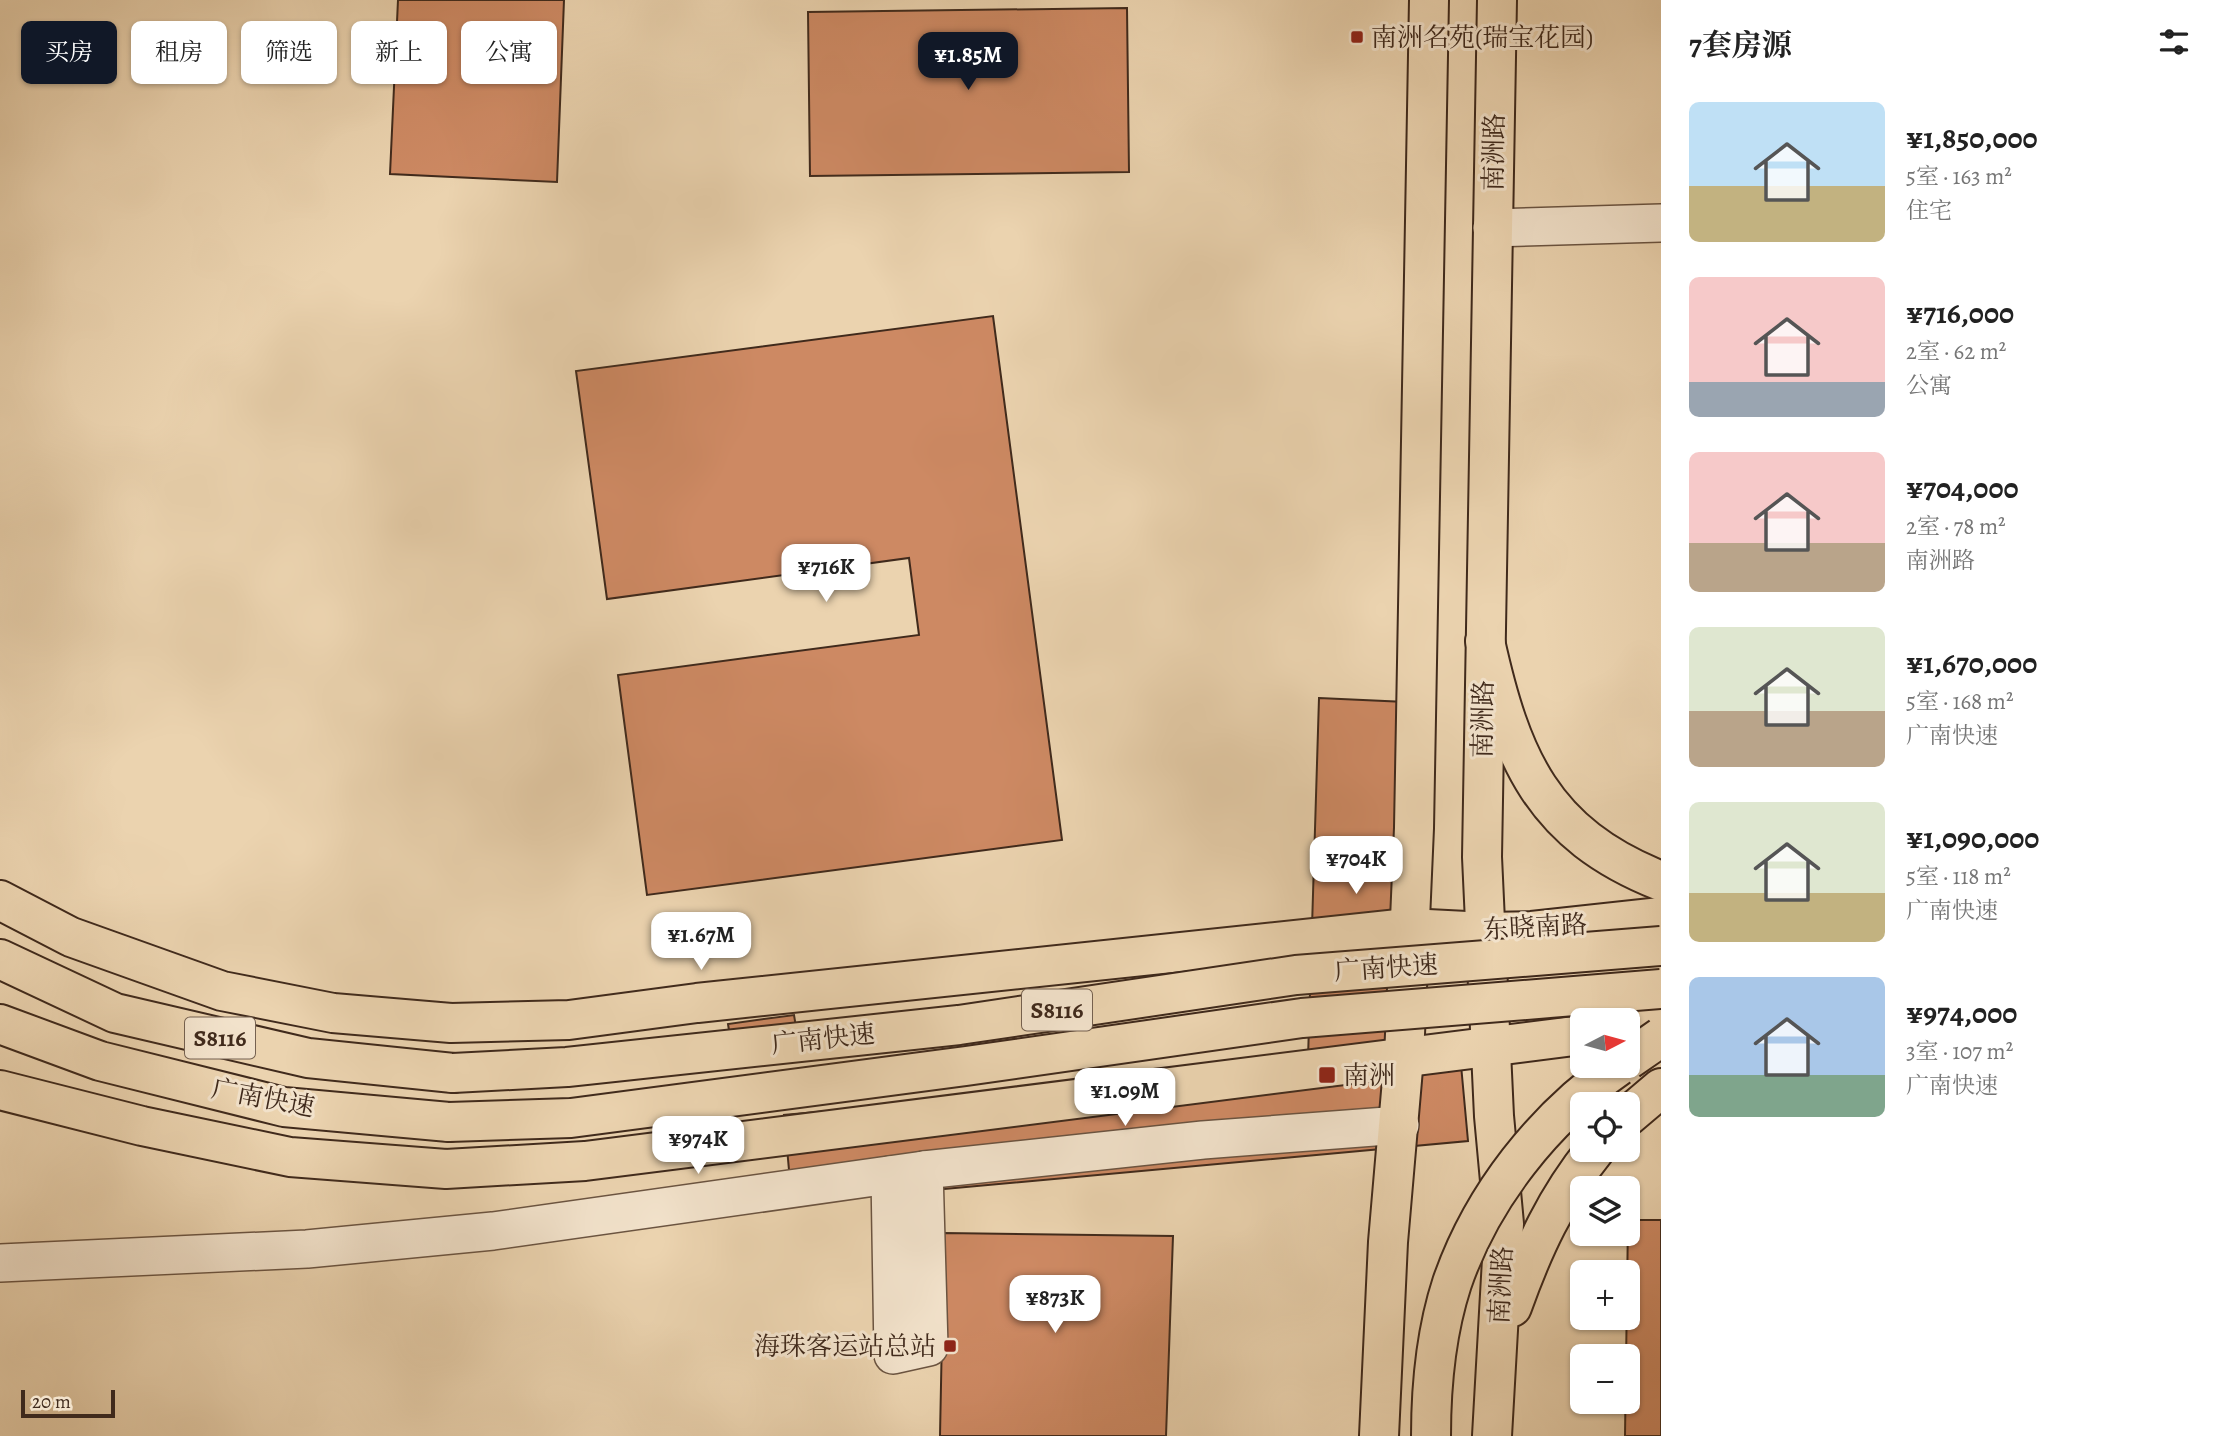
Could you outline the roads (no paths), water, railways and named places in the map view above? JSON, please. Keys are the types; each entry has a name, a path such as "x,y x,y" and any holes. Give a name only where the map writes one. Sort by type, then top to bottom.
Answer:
{"main road":[{"path":"1379,1436 1388,1242 1404,1056 1414,828 1429,0"},
{"name":"南洲路","path":"1492,1436 1504,1224 1496,1146 1482,858 1497,0"},
{"path":"1485,641 1506,725 1521,759 1540,790 1568,824 1598,850 1661,881"},
{"name":"东晓南路","path":"0,900 71,937 222,991 332,1013 451,1023 569,1020 697,1003 1408,928 1486,932 1532,931 1661,917"},
{"name":"广南快速","path":"0,959 115,1013 308,1058 453,1073 567,1067 959,1025 1296,975 1661,946"},
{"name":"广南快速","path":"0,1024 100,1060 284,1107 449,1122 570,1118 1302,1018 1661,989"},
{"path":"1640,1029 1661,1026"},
{"path":"0,1090 142,1126 290,1157 446,1169 585,1161 1570,1036"},
{"path":"1640,1052 1661,1037"},
{"path":"1431,1436 1431,1405 1443,1318 1452,1283 1468,1246 1496,1192 1552,1122 1601,1078"},
{"path":"1640,1106 1661,1088"},
{"path":"1497,1352 1524,1273 1549,1217 1585,1162"}],"street":[{"path":"1492,228 1661,223"},
{"path":"0,1263 293,1250 493,1231 907,1173 1203,1140 1400,1125"},
{"path":"907,1173 929,1348 893,1355 907,1173"}],"place":[{"name":"南洲名苑(瑞宝花园)","path":"1357,37"},
{"name":"南洲","path":"1327,1075"},
{"name":"海珠客运站总站","path":"950,1346"}]}
